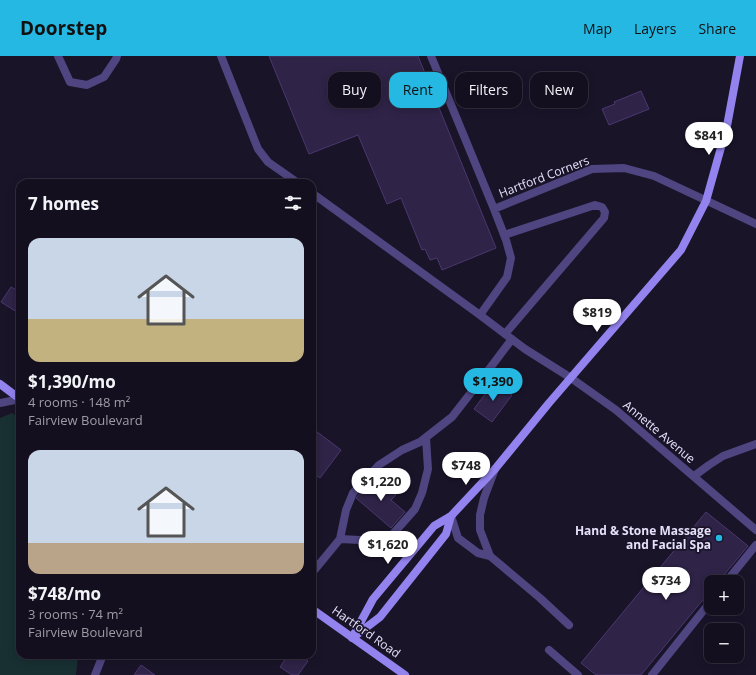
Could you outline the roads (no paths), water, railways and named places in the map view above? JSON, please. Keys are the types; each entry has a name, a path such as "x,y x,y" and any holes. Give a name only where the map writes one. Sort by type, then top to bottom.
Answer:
{"street":[{"path":"352,638 373,599 434,526 451,516 495,470 571,378 681,250 706,201 727,126 738,58"},
{"path":"0,384 16,396"},
{"path":"352,638 380,617 390,605 446,534 451,516"},
{"name":"Hartford Road","path":"316,612 405,675"}],"lane":[{"path":"58,56 70,82 87,86 104,78 117,56"},
{"path":"221,56 258,149 268,162 292,179"},
{"name":"Hartford Corners","path":"432,56 494,209 592,169 624,168 654,176 756,224"},
{"name":"Annette Avenue","path":"316,196 525,349 571,378 616,410 694,476 723,456 756,444"},
{"path":"316,568 340,539 346,510 353,492 379,465 402,450 426,438 452,416 484,376 508,336 604,218 605,212 602,207 595,205 504,235"},
{"path":"480,315 507,277 511,258 494,209"},
{"path":"0,403 16,400"},
{"path":"340,539 380,542 392,535 415,509 422,493 428,469 426,438"},
{"path":"490,556 480,530 480,515 484,498 495,470"},
{"path":"694,476 756,530"},
{"path":"451,516 458,538 478,553 490,556 540,598 569,625"},
{"path":"732,575 756,545"},
{"path":"652,675 704,610"},
{"path":"549,650 578,675"},
{"path":"95,675 101,659"}],"place":[{"name":"Hand & Stone Massage and Facial Spa","path":"719,538"}]}
